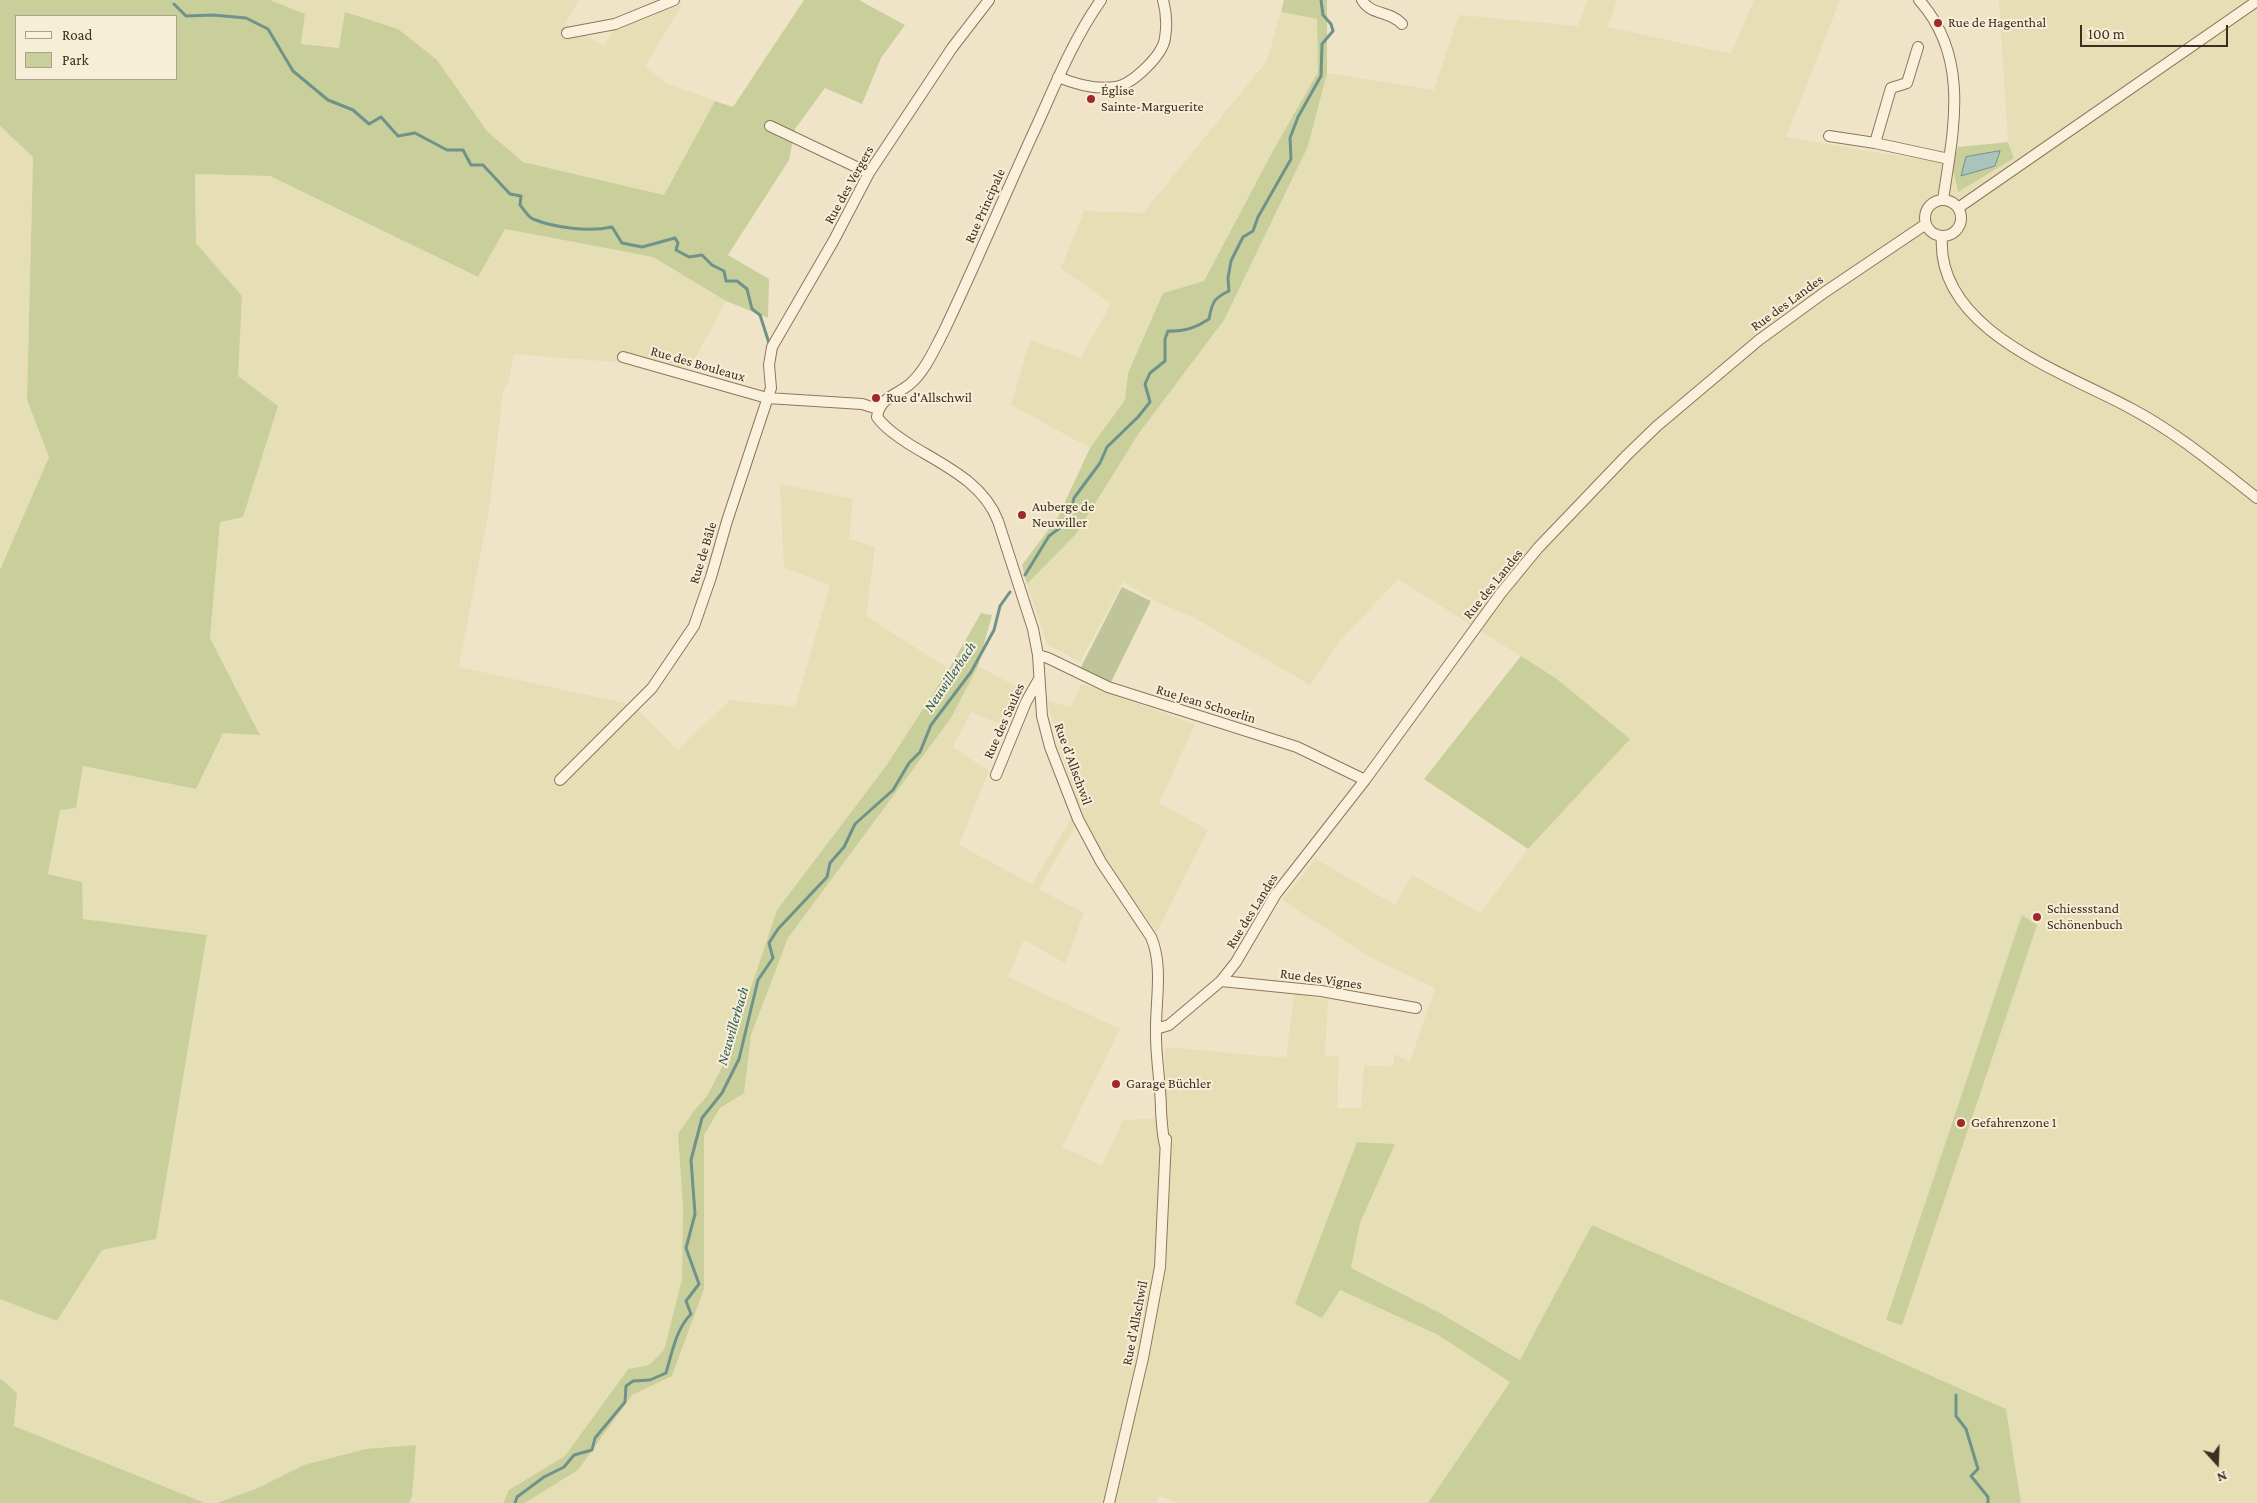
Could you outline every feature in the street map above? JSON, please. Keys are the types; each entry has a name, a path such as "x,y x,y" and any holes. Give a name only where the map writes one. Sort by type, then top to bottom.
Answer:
{"street":[{"path":"567,34 615,24 674,0"},
{"name":"Rue des Vergers","path":"767,398 771,388 769,365 772,347 834,240 869,173 952,48 989,0"},
{"name":"Rue Principale","path":"878,409 885,400 911,383 931,357 965,287 1058,77 1092,13 1101,0"},
{"path":"1058,77 1075,84 1114,87 1135,79 1162,47 1165,39 1165,9 1163,0"},
{"path":"1362,0 1366,7 1398,19 1402,24"},
{"path":"1919,0 1929,12 1942,37 1953,73 1956,98 1943,200"},
{"path":"1958,208 2257,0"},
{"path":"1875,143 1891,88 1907,83 1918,47"},
{"path":"770,126 869,173"},
{"path":"1829,136 1875,143 1949,159"},
{"path":"1937,200 1949,201 1958,208 1961,218 1957,229 1948,235 1942,236 1932,232 1926,224 1925,213 1928,207 1937,200"},
{"name":"Rue des Landes","path":"1156,1030 1169,1025 1221,981 1236,962 1276,894 1365,780 1501,593 1538,548 1657,426 1759,340 1825,292 1926,224"},
{"path":"1942,236 1941,251 1946,272 1955,290 1972,313 1990,330 2020,352 2131,408 2191,447 2257,498"},
{"name":"Rue des Bouleaux","path":"622,357 767,398"},
{"path":"767,398 862,404 878,409"},
{"name":"Rue de Bâle","path":"560,780 652,688 694,626 767,398"},
{"name":"Rue d'Allschwil","path":"878,409 877,416 883,425 965,478 992,506 1033,629 1038,655 1042,716 1050,747 1078,819 1101,862 1155,945 1158,973 1156,1030 1162,1112 1161,1126 1164,1145 1160,1267 1143,1358 1109,1503"},
{"name":"Rue Jean Schoerlin","path":"1038,655 1108,687 1297,747 1365,780"},
{"name":"Rue des Saules","path":"996,775 1026,702 1039,679"},
{"name":"Rue des Vignes","path":"1221,981 1321,991 1416,1008"}],"shaded area":[{"path":"270,0 579,0 565,24 604,46 613,30 683,3 645,66 666,83 715,101 664,195 523,162 487,131 437,60 301,44 305,14"},
{"path":"1587,0 1617,0 1608,27 1731,54 1754,0 1840,0 1786,137 1952,165 1958,191 2014,157 2008,142 1999,0 2257,0 2257,1503 2021,1503 2006,1409 1592,1226 1521,1360 1438,1312 1351,1268 1360,1223 1395,1144 1358,1142 1340,1290 1438,1335 1510,1382 1428,1503 1178,1503 1160,1496 1156,1503 525,1503 578,1470 632,1395 672,1376 704,1289 704,1135 720,1108 744,1092 751,1035 788,938 951,718 978,666 1023,690 1006,726 971,712 953,747 989,771 959,845 1032,884 1079,806 1060,749 1047,700 1071,707 1081,684 1195,724 1159,803 1208,830 1157,932 1115,876 1082,814 1039,889 1084,913 1065,963 1024,940 1008,977 1120,1029 1062,1147 1102,1165 1123,1120 1166,1118 1165,1047 1286,1058 1294,994 1328,1000 1325,1055 1339,1057 1337,1108 1361,1108 1364,1065 1393,1067 1394,1054 1410,1062 1435,988 1370,957 1282,900 1316,859 1395,905 1412,875 1480,913 1528,849 1630,739 1557,679 1398,579 1340,641 1310,685 1191,616 1157,602 1123,582 1080,662 1047,644 1027,584 1076,534 1139,433 1308,146 1327,73 1434,90 1459,15 1578,26"},
{"path":"1281,12 1317,19 1318,72 1275,147 1204,281 1163,293 1128,373 1125,400 1090,448 1011,405 1030,340 1081,357 1111,304 1061,268 1084,211 1143,213 1267,61"},
{"path":"0,126 33,156 27,400 49,457 0,570"},
{"path":"195,174 270,176 477,277 505,229 653,257 726,301 690,368 514,354 508,383 503,391 490,504 459,667 633,705 678,750 730,700 795,707 830,585 784,568 780,484 853,499 849,539 875,547 866,616 949,669 886,766 777,910 728,1056 707,1096 678,1134 683,1206 682,1279 664,1350 649,1365 627,1369 565,1457 509,1490 503,1503 409,1503 412,1497 415,1445 304,1465 258,1488 217,1503 205,1503 14,1426 17,1394 0,1378 0,1299 57,1321 102,1250 156,1238 207,936 83,919 48,874 60,809 76,808 83,766 196,789 223,732 260,734 210,638 220,522 237,376 242,296 196,243"}],"green space":[{"path":"0,0 270,0 305,14 301,44 339,48 345,12 398,29 437,60 487,131 523,162 664,195 715,101 733,107 804,0 859,0 905,25 881,58 862,104 825,88 795,129 789,160 728,255 769,279 768,318 726,301 653,257 505,229 478,277 270,176 195,174 196,243 242,296 238,376 278,406 243,517 220,522 210,638 260,735 223,733 196,789 83,766 76,808 60,810 48,874 82,882 83,919 207,935 156,1239 102,1250 57,1321 0,1299 0,570 49,457 27,400 33,157 0,126"},
{"path":"1284,0 1327,0 1327,73 1308,146 1224,320 1139,433 1076,534 1027,584 1022,565 1058,517 1090,448 1125,400 1128,373 1163,293 1204,281 1275,147 1318,72 1317,19 1281,12"},
{"path":"2008,142 2014,158 1958,192 1952,165 1958,147"},
{"path":"1122,587 1151,601 1111,682 1080,669"},
{"path":"981,613 992,615 978,666 951,718 788,938 751,1035 744,1093 720,1108 704,1135 704,1289 672,1376 632,1395 578,1470 525,1503 503,1503 509,1490 565,1456 628,1369 649,1365 664,1350 682,1279 683,1206 678,1134 707,1096 728,1056 777,910 886,766 949,669"},
{"path":"1521,656 1557,679 1630,739 1528,849 1424,779"},
{"name":"Gefahrenzone 1","path":"2022,915 2037,925 1902,1325 1886,1320"},
{"path":"1357,1142 1395,1144 1360,1223 1351,1268 1438,1312 1520,1360 1592,1225 2006,1409 2021,1503 1428,1503 1510,1382 1438,1335 1340,1290 1322,1318 1295,1304"},
{"path":"0,1378 17,1393 14,1426 205,1503 0,1503"},
{"path":"416,1445 412,1497 409,1503 217,1503 258,1488 304,1465 366,1449"}],"water":[{"path":"2000,151 1995,166 1961,176 1966,157"}],"waterway":[{"name":"Neuwillerbach","path":"1025,575 1049,536 1068,522 1074,498 1100,463 1107,447 1138,417 1150,402 1145,384 1150,373 1165,361 1165,339 1168,331 1190,329 1209,319 1214,301 1229,291 1228,278 1231,261 1243,237 1253,231 1258,217 1291,159 1290,138 1298,117 1321,76 1322,44 1333,31 1331,24 1323,15 1321,0"},
{"path":"174,4 186,16 213,15 246,18 268,29 293,71 328,100 353,110 369,124 381,117 398,136 415,133 447,150 463,150 471,165 483,165 510,194 521,196 520,205 533,219 551,225 572,228 593,229 612,227 622,243 642,247 675,238 678,243 676,250 689,257 702,255 712,265 724,271 726,281 737,281 747,289 752,309 760,315 769,343"},
{"name":"Neuwillerbach","path":"515,1503 517,1497 544,1477 564,1467 574,1455 592,1450 595,1438 625,1402 626,1386 633,1381 650,1380 666,1373 678,1334 691,1314 686,1301 699,1284 686,1248 695,1214 691,1160 702,1118 722,1093 739,1059 758,980 773,958 769,943 778,929 827,877 830,863 844,847 855,824 893,790 909,763 920,752 931,725 971,672 994,630 1000,606 1010,592"},
{"path":"1956,1395 1956,1416 1966,1429 1978,1469 1971,1476 1988,1497 1988,1503"}],"place":[{"name":"Rue de Hagenthal","path":"1938,23"},
{"name":"Église Sainte-Marguerite","path":"1091,99"},
{"name":"Rue d'Allschwil","path":"876,398"},
{"name":"Auberge de Neuwiller","path":"1022,515"},
{"name":"Schiessstand Schönenbuch","path":"2037,917"},
{"name":"Garage Büchler","path":"1116,1084"},
{"name":"Gefahrenzone 1","path":"1961,1123"}]}
